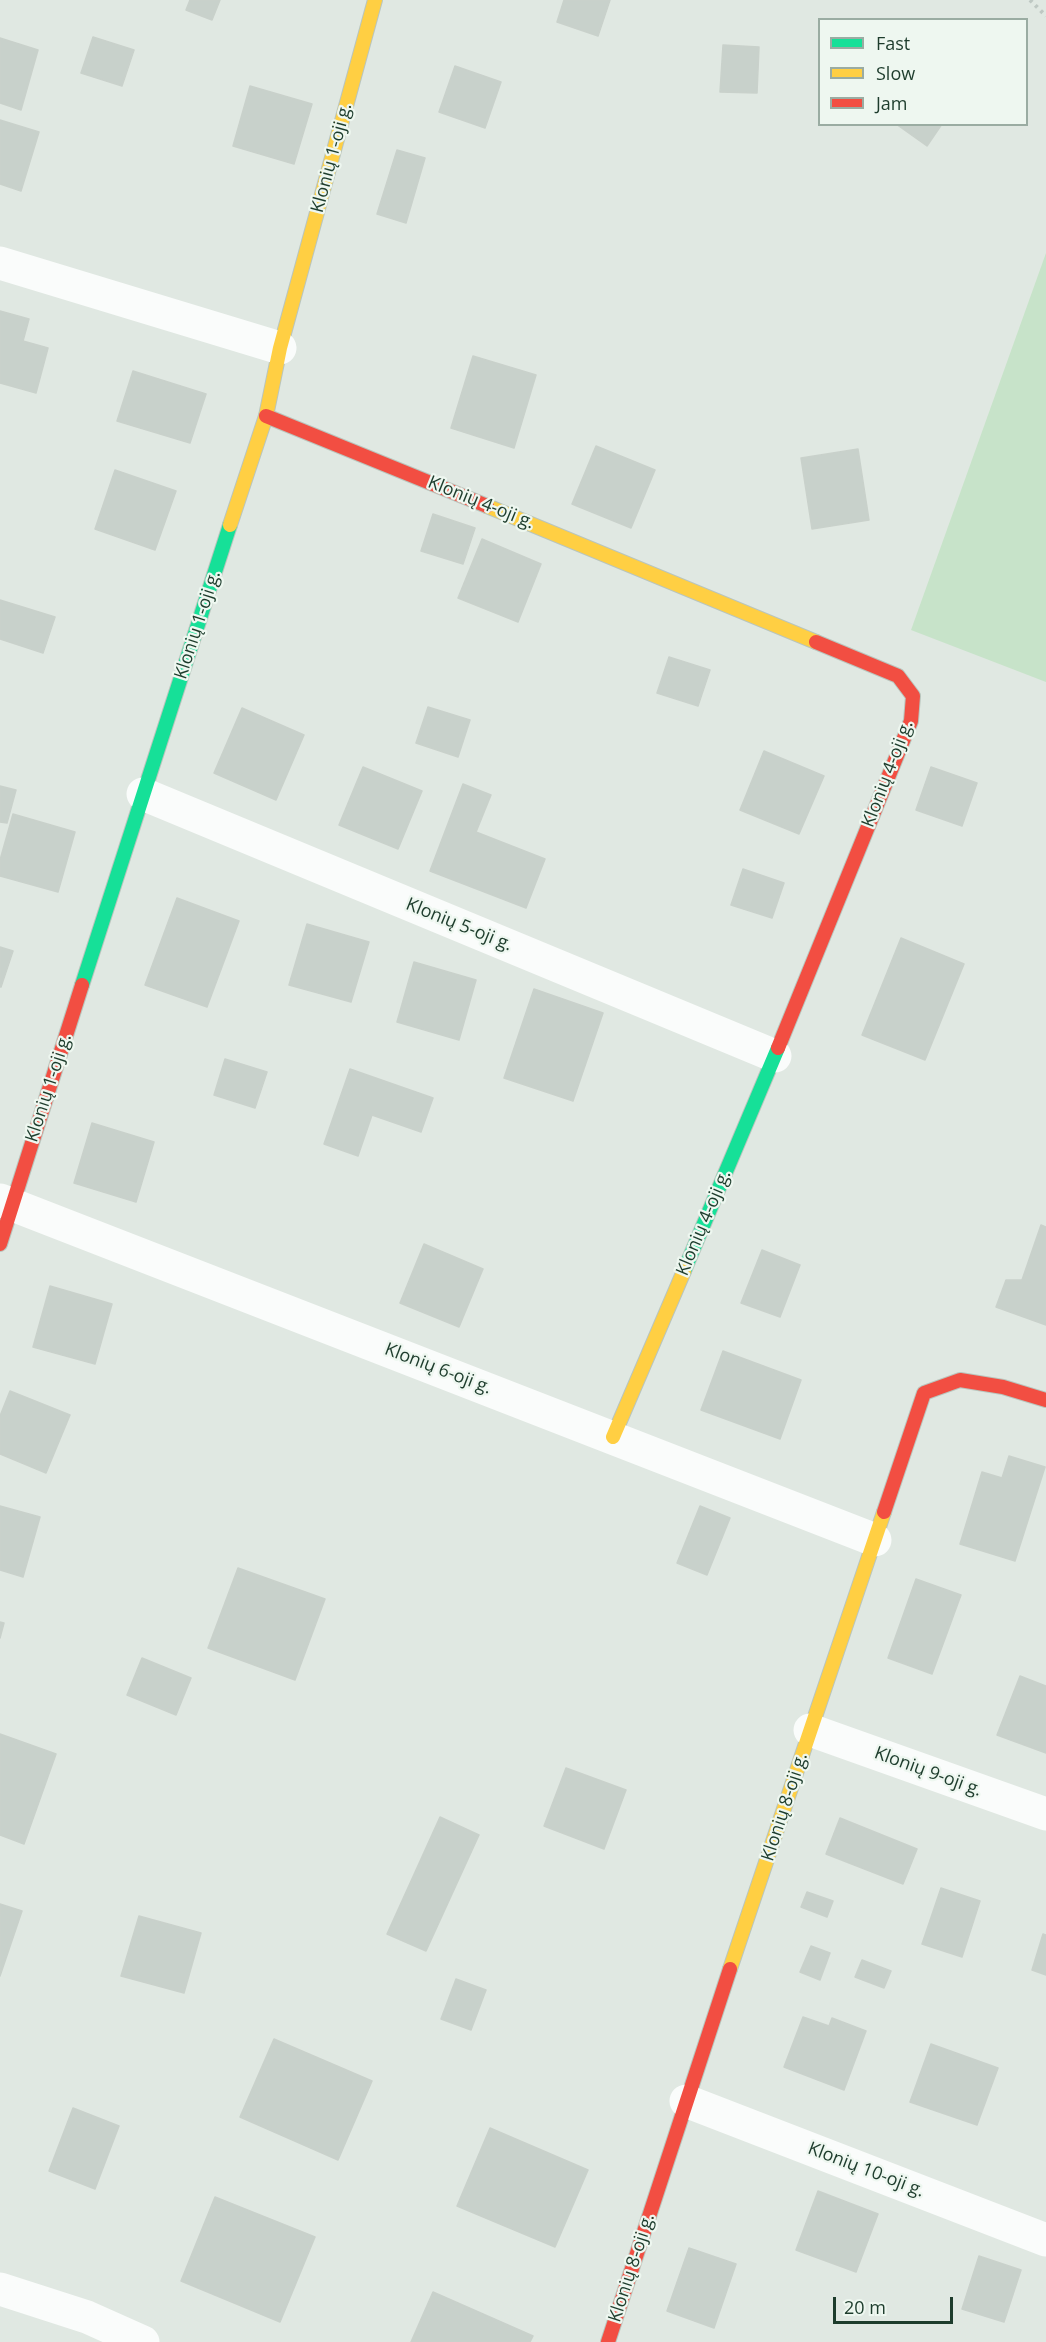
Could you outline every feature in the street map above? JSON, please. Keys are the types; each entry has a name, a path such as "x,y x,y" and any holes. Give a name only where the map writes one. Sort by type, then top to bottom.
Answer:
{"street":[{"name":"Klonių 1-oji g.","path":"0,1244 6,1202 143,794 266,416 280,348 375,0"},
{"path":"0,262 280,348"},
{"name":"Klonių 4-oji g.","path":"266,416 898,676 913,696 911,721 775,1056 613,1437"},
{"name":"Klonių 5-oji g.","path":"143,794 775,1056"},
{"name":"Klonių 6-oji g.","path":"6,1202 875,1540"},
{"name":"Klonių 8-oji g.","path":"608,2342 686,2101 924,1393 960,1380 1003,1387 1046,1400"},
{"name":"Klonių 9-oji g.","path":"810,1730 1046,1814"},
{"name":"Klonių 10-oji g.","path":"686,2101 1046,2240"},
{"path":"0,2289 87,2317 143,2342"}],"path":[{"path":"1030,0 1046,16"}],"green space":[{"path":"1046,253 1046,682 911,630"}],"building":[{"path":"190,0 220,0 212,20 186,10"},
{"path":"564,0 610,0 598,36 557,22"},
{"path":"93,37 134,50 122,86 81,73"},
{"path":"0,38 38,50 21,110 0,103"},
{"path":"723,45 759,47 757,93 720,92"},
{"path":"455,66 501,82 485,128 439,112"},
{"path":"250,86 312,104 294,164 233,146"},
{"path":"0,120 39,132 21,191 0,184"},
{"path":"899,126 941,126 927,146"},
{"path":"397,150 425,158 406,223 377,214"},
{"path":"0,311 29,319 23,341 48,348 36,393 0,383"},
{"path":"473,356 536,375 514,448 451,428"},
{"path":"133,371 206,394 190,443 117,421"},
{"path":"596,446 655,470 631,528 572,504"},
{"path":"858,449 869,520 812,529 801,458"},
{"path":"115,470 176,491 155,550 95,529"},
{"path":"433,514 475,528 463,564 421,551"},
{"path":"482,539 541,564 518,622 458,598"},
{"path":"0,600 55,617 43,653 0,639"},
{"path":"669,657 710,670 698,706 657,693"},
{"path":"428,707 470,720 458,757 416,743"},
{"path":"242,708 304,735 276,800 214,773"},
{"path":"764,751 824,776 799,834 740,810"},
{"path":"363,767 422,791 398,849 339,825"},
{"path":"931,767 977,783 962,826 916,810"},
{"path":"463,784 491,795 476,832 545,859 526,908 430,871"},
{"path":"0,786 16,790 7,823 0,822"},
{"path":"13,814 75,832 58,892 0,876 0,860"},
{"path":"743,869 784,883 772,918 731,905"},
{"path":"177,898 239,921 207,1007 145,985"},
{"path":"307,924 369,942 351,1002 289,985"},
{"path":"901,938 964,964 925,1060 862,1035"},
{"path":"0,947 13,951 1,987 0,987"},
{"path":"414,962 476,980 459,1040 397,1022"},
{"path":"534,989 603,1013 573,1101 504,1078"},
{"path":"225,1059 267,1072 255,1108 214,1095"},
{"path":"350,1069 433,1098 421,1132 372,1115 358,1156 324,1144"},
{"path":"92,1123 154,1142 136,1202 74,1183"},
{"path":"1041,1225 1046,1227 1046,1325 996,1307 1006,1280 1022,1280"},
{"path":"424,1244 483,1269 459,1327 400,1303"},
{"path":"762,1250 800,1265 780,1317 741,1303"},
{"path":"50,1286 112,1304 95,1364 33,1347"},
{"path":"723,1351 801,1380 780,1439 701,1410"},
{"path":"10,1391 70,1415 46,1473 0,1454 0,1416"},
{"path":"1009,1456 1045,1467 1015,1561 960,1544 982,1472 1002,1478"},
{"path":"0,1506 40,1517 23,1577 0,1570"},
{"path":"700,1506 730,1518 707,1575 677,1563"},
{"path":"238,1568 325,1599 295,1680 208,1648"},
{"path":"916,1579 961,1595 932,1674 888,1658"},
{"path":"0,1622 4,1623 0,1638"},
{"path":"142,1658 191,1678 176,1715 127,1695"},
{"path":"1020,1676 1046,1686 1046,1753 997,1735"},
{"path":"0,1734 56,1754 24,1844 0,1835"},
{"path":"566,1768 626,1790 604,1849 544,1826"},
{"path":"440,1817 479,1835 426,1951 387,1934"},
{"path":"840,1818 917,1849 903,1884 826,1854"},
{"path":"941,1888 980,1901 962,1957 922,1944"},
{"path":"807,1892 833,1901 827,1917 801,1907"},
{"path":"0,1904 22,1911 0,1976"},
{"path":"139,1916 201,1933 184,1993 121,1976"},
{"path":"1043,1934 1046,1935 1046,1975 1032,1970"},
{"path":"811,1946 830,1953 820,1980 800,1972"},
{"path":"862,1960 891,1971 884,1988 855,1977"},
{"path":"456,1979 486,1990 471,2030 441,2019"},
{"path":"803,2017 829,2026 832,2018 866,2031 844,2090 784,2067"},
{"path":"274,2039 372,2081 338,2160 240,2117"},
{"path":"931,2044 998,2068 977,2125 910,2102"},
{"path":"73,2108 119,2126 95,2189 49,2171"},
{"path":"490,2128 588,2170 555,2247 457,2206"},
{"path":"818,2191 878,2214 856,2272 796,2250"},
{"path":"215,2197 315,2237 280,2322 181,2281"},
{"path":"689,2248 736,2264 714,2328 667,2311"},
{"path":"979,2256 1021,2270 1004,2322 962,2309"},
{"path":"433,2292 533,2336 530,2342 411,2342"}],"traffic: fast":[{"path":"82,985 230,525"},
{"path":"684,1271 778,1048"}],"traffic: slow":[{"path":"230,525 266,416 280,348 375,0"},
{"path":"487,506 816,642"},
{"path":"613,1437 684,1271"},
{"path":"730,1969 884,1512"}],"traffic: jam":[{"path":"266,416 487,506"},
{"path":"778,1048 911,721 913,696 898,676 816,642"},
{"path":"0,1244 82,985"},
{"path":"884,1512 924,1393 960,1380 1003,1387 1046,1400"},
{"path":"608,2342 730,1969"}]}
